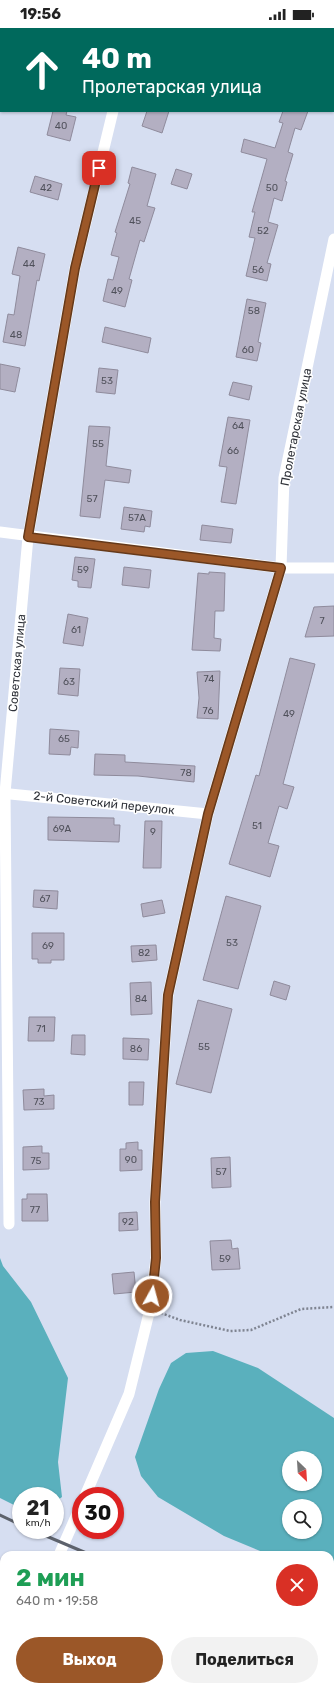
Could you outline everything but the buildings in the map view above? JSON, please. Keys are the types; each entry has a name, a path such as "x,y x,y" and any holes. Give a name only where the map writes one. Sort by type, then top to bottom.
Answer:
{"street":[{"name":"Советская улица","path":"9,1224 3,793 28,537 75,268 113,112"},
{"name":"Пролетарская улица","path":"89,1487 130,1394 150,1309 156,1258 155,1202 168,995 208,814 281,568 284,478 334,239"},
{"path":"0,532 28,537 281,568 334,568"},
{"name":"2-й Советский переулок","path":"3,793 208,814"},
{"path":"60,1551 72,1525"}],"path":[{"path":"150,1309 180,1320 230,1331 251,1330 302,1309 334,1307"}],"water":[{"path":"0,1258 3,1266 31,1302 68,1378 58,1462 61,1487 12,1487 12,1504 0,1498"},
{"path":"213,1351 258,1368 334,1418 334,1551 260,1551 224,1536 158,1497 141,1476 135,1457 159,1389 171,1363 186,1353"}],"railway":[{"path":"0,1515 12,1521"},
{"path":"53,1539 82,1551"}],"route":[{"path":"99,168 75,268 28,537 281,568 208,814 168,995 155,1202 156,1258 152,1296"}]}
